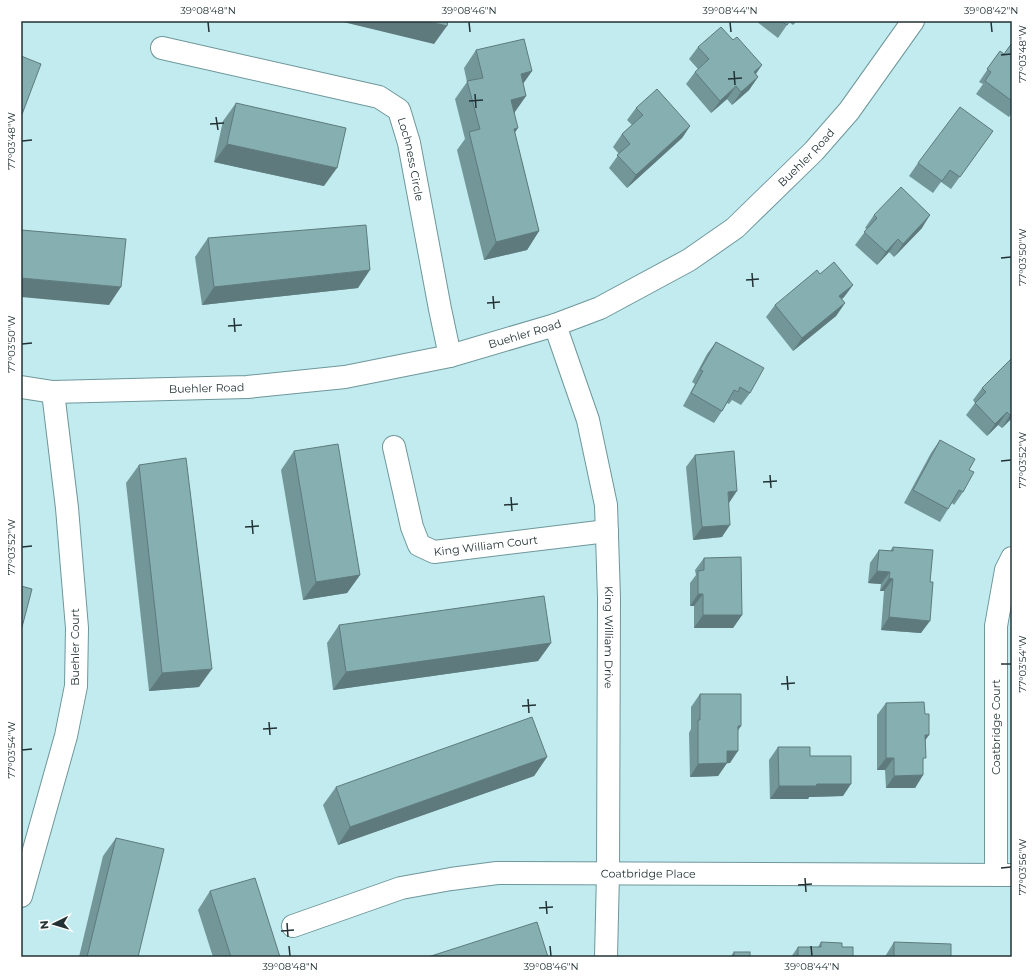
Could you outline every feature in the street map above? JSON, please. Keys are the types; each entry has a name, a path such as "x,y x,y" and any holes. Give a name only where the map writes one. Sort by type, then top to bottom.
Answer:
{"street":[{"name":"Buehler Road","path":"21,387 53,392 247,387 345,377 450,356 555,325 600,308 689,260 735,228 814,151 844,117 913,21"},
{"name":"Lochness Circle","path":"162,48 379,97 399,110 409,143 450,356"},
{"name":"King William Drive","path":"555,325 588,420 606,505 609,598 608,873 606,957"},
{"name":"Buehler Court","path":"21,896 66,736 76,686 77,628 67,508 53,392"},
{"name":"King William Court","path":"394,447 412,527 418,545 434,552 608,531"},
{"name":"Coatbridge Court","path":"1004,875 997,722 996,626 1006,570 1012,558"},
{"name":"Coatbridge Place","path":"293,926 401,888 450,879 498,873 1004,875"}],"building":[{"path":"427,21 448,21 447,26"},
{"path":"781,21 790,21 787,25"},
{"path":"721,27 733,40 737,37 762,65 754,72 758,77 741,92 736,86 720,101 695,72 709,59 698,47"},
{"path":"524,39 532,71 521,74 526,96 511,100 518,128 514,129 539,231 496,242 469,132 480,129 467,81 483,78 476,50"},
{"path":"1012,43 1012,101 985,81 991,72 987,69 1000,51 1004,54"},
{"path":"21,56 41,64 21,117"},
{"path":"657,89 690,126 636,175 617,155 630,144 622,134 643,115 636,108"},
{"path":"236,103 346,128 337,168 227,144"},
{"path":"960,107 993,131 960,177 950,170 942,181 918,163"},
{"path":"901,187 930,215 903,244 898,239 886,252 864,232 877,218 874,215"},
{"path":"366,225 370,270 214,287 208,238"},
{"path":"21,230 126,239 121,287 21,278"},
{"path":"834,262 853,285 839,296 845,303 802,338 775,305 817,270 820,274"},
{"path":"716,342 764,368 750,393 740,387 738,392 734,390 722,411 691,393 703,371 700,370"},
{"path":"1011,359 1012,414 1010,415 1007,412 995,424 975,403 986,392 982,388"},
{"path":"940,440 975,459 969,470 974,472 963,492 959,490 948,509 913,490"},
{"path":"338,444 360,575 316,582 294,451"},
{"path":"734,451 737,491 728,492 730,525 702,527 695,455"},
{"path":"186,458 212,669 162,673 139,465"},
{"path":"893,547 933,550 930,582 933,582 930,621 889,617 893,579 889,578 890,572 877,571 879,550 893,551"},
{"path":"741,557 742,615 703,615 703,594 698,594 698,571 704,570 704,558"},
{"path":"21,586 32,589 21,631"},
{"path":"544,596 551,643 346,672 339,625"},
{"path":"700,694 741,694 741,726 738,726 738,751 727,751 727,763 698,764 698,720 700,720"},
{"path":"924,702 925,714 929,714 929,735 925,735 926,758 923,758 923,775 894,776 894,758 886,758 886,703"},
{"path":"532,717 547,757 350,827 336,787"},
{"path":"778,747 810,747 810,756 851,756 851,784 779,786"},
{"path":"116,838 164,849 138,957 87,957"},
{"path":"255,878 280,957 231,957 210,891"},
{"path":"537,922 548,957 428,957"},
{"path":"821,942 842,943 842,947 853,947 853,957 798,957 798,947 821,947"},
{"path":"894,942 951,944 951,957 894,957"},
{"path":"734,952 750,952 750,957 734,957"}]}
